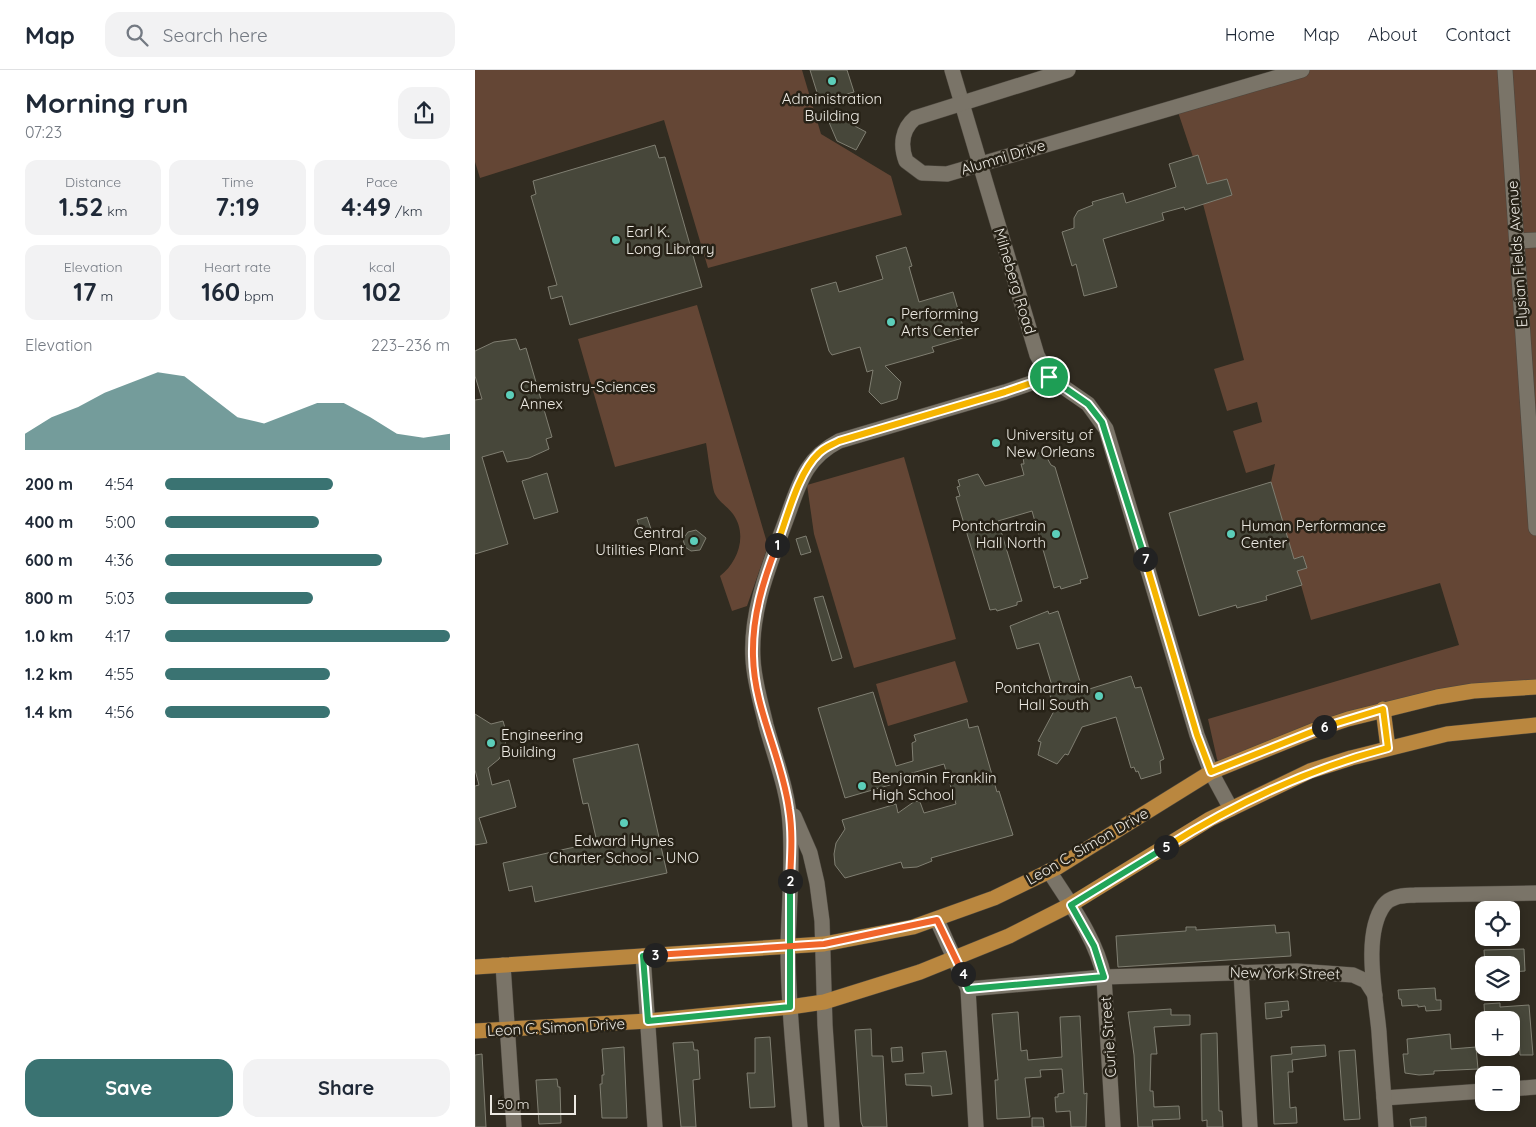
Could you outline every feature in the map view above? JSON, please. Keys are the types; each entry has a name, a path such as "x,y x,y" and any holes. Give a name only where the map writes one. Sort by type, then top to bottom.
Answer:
{"main road":[{"name":"Leon C. Simon Drive","path":"475,967 824,944 937,920 994,898 1049,871 1211,772 1315,730 1383,709 1473,691 1536,687"},
{"path":"1383,709 1388,748"},
{"name":"Leon C. Simon Drive","path":"475,1031 508,1031 648,1021 824,1002 955,959 1071,905 1231,808 1310,772 1388,748 1447,734 1536,725"}],"street":[{"name":"Milneberg Road","path":"952,70 1037,355 1049,377 1088,404 1105,429 1197,735 1211,772 1231,808"},
{"name":"Alumni Drive","path":"1068,70 915,118 904,133 904,154 909,165 917,171 930,174 947,174 1302,70"},
{"name":"Elysian Fields Avenue","path":"1505,70 1536,528"},
{"path":"1517,241 1536,240"},
{"path":"799,1127 790,1007 788,946 791,848 789,808 757,686 753,642 759,598 769,568 797,490 810,464 819,453 839,441 1005,392 1049,377"},
{"path":"785,791 813,868 824,944 824,1002 832,1127"},
{"name":"Curie Street","path":"1049,871 1094,946 1104,977 1113,1127"},
{"path":"1386,1127 1375,995 1373,942 1379,915 1390,899 1415,895 1536,893"},
{"path":"937,920 968,989 976,1127"},
{"path":"643,956 655,1127"},
{"path":"503,965 514,1127"},
{"path":"1241,972 1250,1127"},
{"name":"New York Street","path":"968,989 1104,977 1241,972 1327,972 1353,975 1366,981 1375,995"},
{"path":"1520,1088 1536,1087"},
{"path":"1385,1098 1475,1092"}],"shaded area":[{"path":"475,70 802,70 821,134 891,176 902,215 708,268 664,120 480,178 475,162"},
{"path":"1302,70 1536,70 1536,687 1437,697 1222,768 1217,759 1208,719 1459,645 1440,583 1311,620 1297,571 1307,568 1303,556 1294,559 1271,482 1275,464 1246,473 1233,431 1262,422 1257,402 1227,411 1214,369 1244,360 1203,204 1232,195 1227,179 1207,184 1198,156 1193,157 1176,106"},
{"path":"697,305 768,546 747,606 732,611 720,576 736,556 739,548 740,531 733,514 715,494 706,443 615,467 578,339"},
{"path":"904,457 956,639 854,668 814,534 807,485"},
{"path":"955,661 968,702 888,726 876,684"}],"building":[{"name":"Administration Building","path":"810,70 847,70 854,92 820,102"},
{"path":"847,111 853,125 866,132 856,150 837,141 828,120"},
{"name":"Earl K. Long Library","path":"655,145 659,158 665,157 702,287 570,325 562,296 551,299 548,287 557,285 531,196 536,194 533,181"},
{"path":"1198,155 1207,184 1227,179 1232,195 1185,210 1184,207 1162,213 1164,220 1103,239 1117,287 1084,296 1076,264 1072,266 1062,232 1074,228 1074,218 1078,211 1093,205 1092,202 1123,193 1126,203 1176,187 1169,164"},
{"name":"Performing Arts Center","path":"906,247 912,266 909,267 919,302 953,292 966,337 932,347 934,352 885,366 901,382 897,399 881,404 869,392 873,370 867,372 860,347 832,355 829,351 811,289 836,282 839,292 883,279 876,256"},
{"name":"Chemistry-Sciences Annex","path":"516,339 520,350 526,348 552,437 546,439 549,449 529,458 507,462 503,451 482,457 508,544 475,554 475,400 482,399 475,376 475,351 494,342"},
{"name":"Pontchartrain Hall North","path":"1042,452 1043,457 1046,456 1051,465 1055,467 1088,578 1080,580 1081,583 1061,589 1060,586 1054,588 1032,511 998,521 1022,601 1017,602 1017,605 997,611 996,609 990,610 956,497 960,496 957,487 960,486 958,480 978,474 985,486 1024,475 1021,464 1024,464 1023,457"},
{"path":"547,473 558,512 534,519 522,481"},
{"name":"Human Performance Center","path":"1271,482 1294,559 1303,556 1307,568 1297,571 1302,585 1266,596 1267,600 1237,608 1236,605 1199,616 1169,513"},
{"path":"647,517 651,529 641,532 637,520"},
{"name":"Central Utilities Plant","path":"696,530 706,538 700,550 691,551 685,547 683,539 688,532"},
{"path":"806,536 811,552 801,555 796,539"},
{"path":"823,596 842,658 832,661 814,598"},
{"name":"Pontchartrain Hall South","path":"1048,611 1049,614 1058,611 1083,691 1131,676 1135,688 1141,687 1164,759 1160,761 1161,773 1141,779 1138,771 1136,772 1134,767 1131,768 1116,717 1082,727 1068,755 1065,754 1057,764 1038,755 1041,742 1038,741 1054,711 1049,691 1053,689 1039,643 1017,649 1010,626"},
{"name":"Benjamin Franklin High School","path":"873,692 896,766 913,761 912,743 916,741 914,735 967,719 969,728 978,726 997,792 999,791 1013,835 931,858 932,861 917,867 903,868 901,862 845,878 835,865 834,854 836,843 845,829 842,820 896,804 898,813 915,801 920,802 924,813 956,804 944,764 898,777 900,782 845,798 818,708"},
{"path":"475,714 491,724 503,721 507,735 504,750 499,759 488,768 492,785 509,780 516,807 479,818 487,843 475,845 475,786 479,785 475,770"},
{"name":"Edward Hynes Charter School - UNO","path":"638,744 667,873 535,902 532,886 509,891 503,863 597,842 588,803 583,804 573,759"},
{"path":"1275,925 1276,933 1289,932 1291,956 1118,967 1116,936 1186,931 1186,927 1196,927 1196,930"},
{"path":"1524,949 1525,971 1520,971 1520,956 1484,956 1484,950"},
{"path":"1435,988 1436,1000 1441,1000 1441,1010 1426,1011 1425,1006 1418,1007 1418,1005 1402,1006 1401,999 1399,999 1398,990"},
{"path":"1288,1001 1289,1010 1281,1011 1282,1017 1266,1019 1265,1003"},
{"path":"1500,1003 1500,1007 1529,1005 1533,1055 1520,1055 1520,1011 1484,1011 1484,1004"},
{"path":"1171,1009 1171,1015 1190,1015 1190,1025 1154,1027 1157,1054 1151,1054 1150,1091 1153,1091 1154,1107 1179,1106 1180,1119 1152,1120 1153,1127 1138,1127 1134,1055 1128,1012"},
{"path":"1018,1012 1021,1051 1027,1050 1028,1060 1062,1057 1060,1017 1080,1016 1084,1094 1087,1093 1086,1127 1071,1127 1070,1111 1056,1112 1055,1097 1058,1097 1058,1094 1064,1093 1062,1069 1040,1070 1041,1077 1025,1078 1030,1117 997,1119 995,1080 998,1080 992,1014"},
{"path":"871,1029 872,1056 883,1056 887,1127 863,1127 861,1122 855,1030"},
{"path":"1217,1033 1219,1111 1222,1111 1223,1127 1207,1127 1207,1120 1202,1121 1201,1034"},
{"path":"1450,1034 1451,1049 1475,1047 1478,1066 1475,1066 1475,1069 1434,1071 1434,1074 1419,1075 1405,1073 1403,1054 1408,1054 1407,1039"},
{"path":"770,1037 775,1107 750,1108 747,1073 755,1073 755,1038"},
{"path":"693,1042 694,1050 698,1050 700,1079 693,1080 696,1127 681,1127 673,1043"},
{"path":"1325,1045 1326,1056 1292,1060 1293,1072 1288,1072 1290,1108 1296,1107 1297,1123 1274,1124 1271,1056 1292,1054 1291,1047"},
{"path":"624,1047 627,1118 602,1118 600,1084 602,1084 602,1075 604,1075 602,1049"},
{"path":"902,1047 903,1061 892,1062 891,1048"},
{"path":"1355,1050 1360,1119 1344,1120 1339,1051"},
{"path":"946,1051 952,1094 932,1096 931,1086 906,1085 905,1074 924,1073 922,1053"},
{"path":"482,1054 486,1127 475,1127 475,1055"},
{"path":"557,1079 558,1087 560,1087 561,1123 539,1124 536,1080"},
{"path":"1426,1117 1426,1127 1411,1127 1410,1119"},
{"path":"1032,1118 1043,1118 1044,1127 1032,1127"}],"place":[{"name":"Administration Building","path":"832,81"},
{"name":"Earl K. Long Library","path":"616,240"},
{"name":"Performing Arts Center","path":"891,322"},
{"name":"Chemistry-Sciences Annex","path":"510,395"},
{"name":"University of New Orleans","path":"996,443"},
{"name":"Pontchartrain Hall North","path":"1056,534"},
{"name":"Human Performance Center","path":"1231,534"},
{"name":"Central Utilities Plant","path":"694,541"},
{"name":"Pontchartrain Hall South","path":"1099,696"},
{"name":"Engineering Building","path":"491,743"},
{"name":"Benjamin Franklin High School","path":"862,786"},
{"name":"Edward Hynes Charter School - UNO","path":"624,823"}],"route":[{"path":"1049,377 1005,392 839,441 819,453 805,472 771,560 759,598 753,658 761,705 789,808 791,848 788,946 790,1007 648,1021 643,956 788,946 824,944 913,927 937,920 968,989 1104,977 1101,962 1094,946 1071,905 1210,819 1310,772 1388,748 1383,709 1315,730 1211,772 1178,674 1123,482 1105,429 1098,415 1088,404 1049,377"}]}
